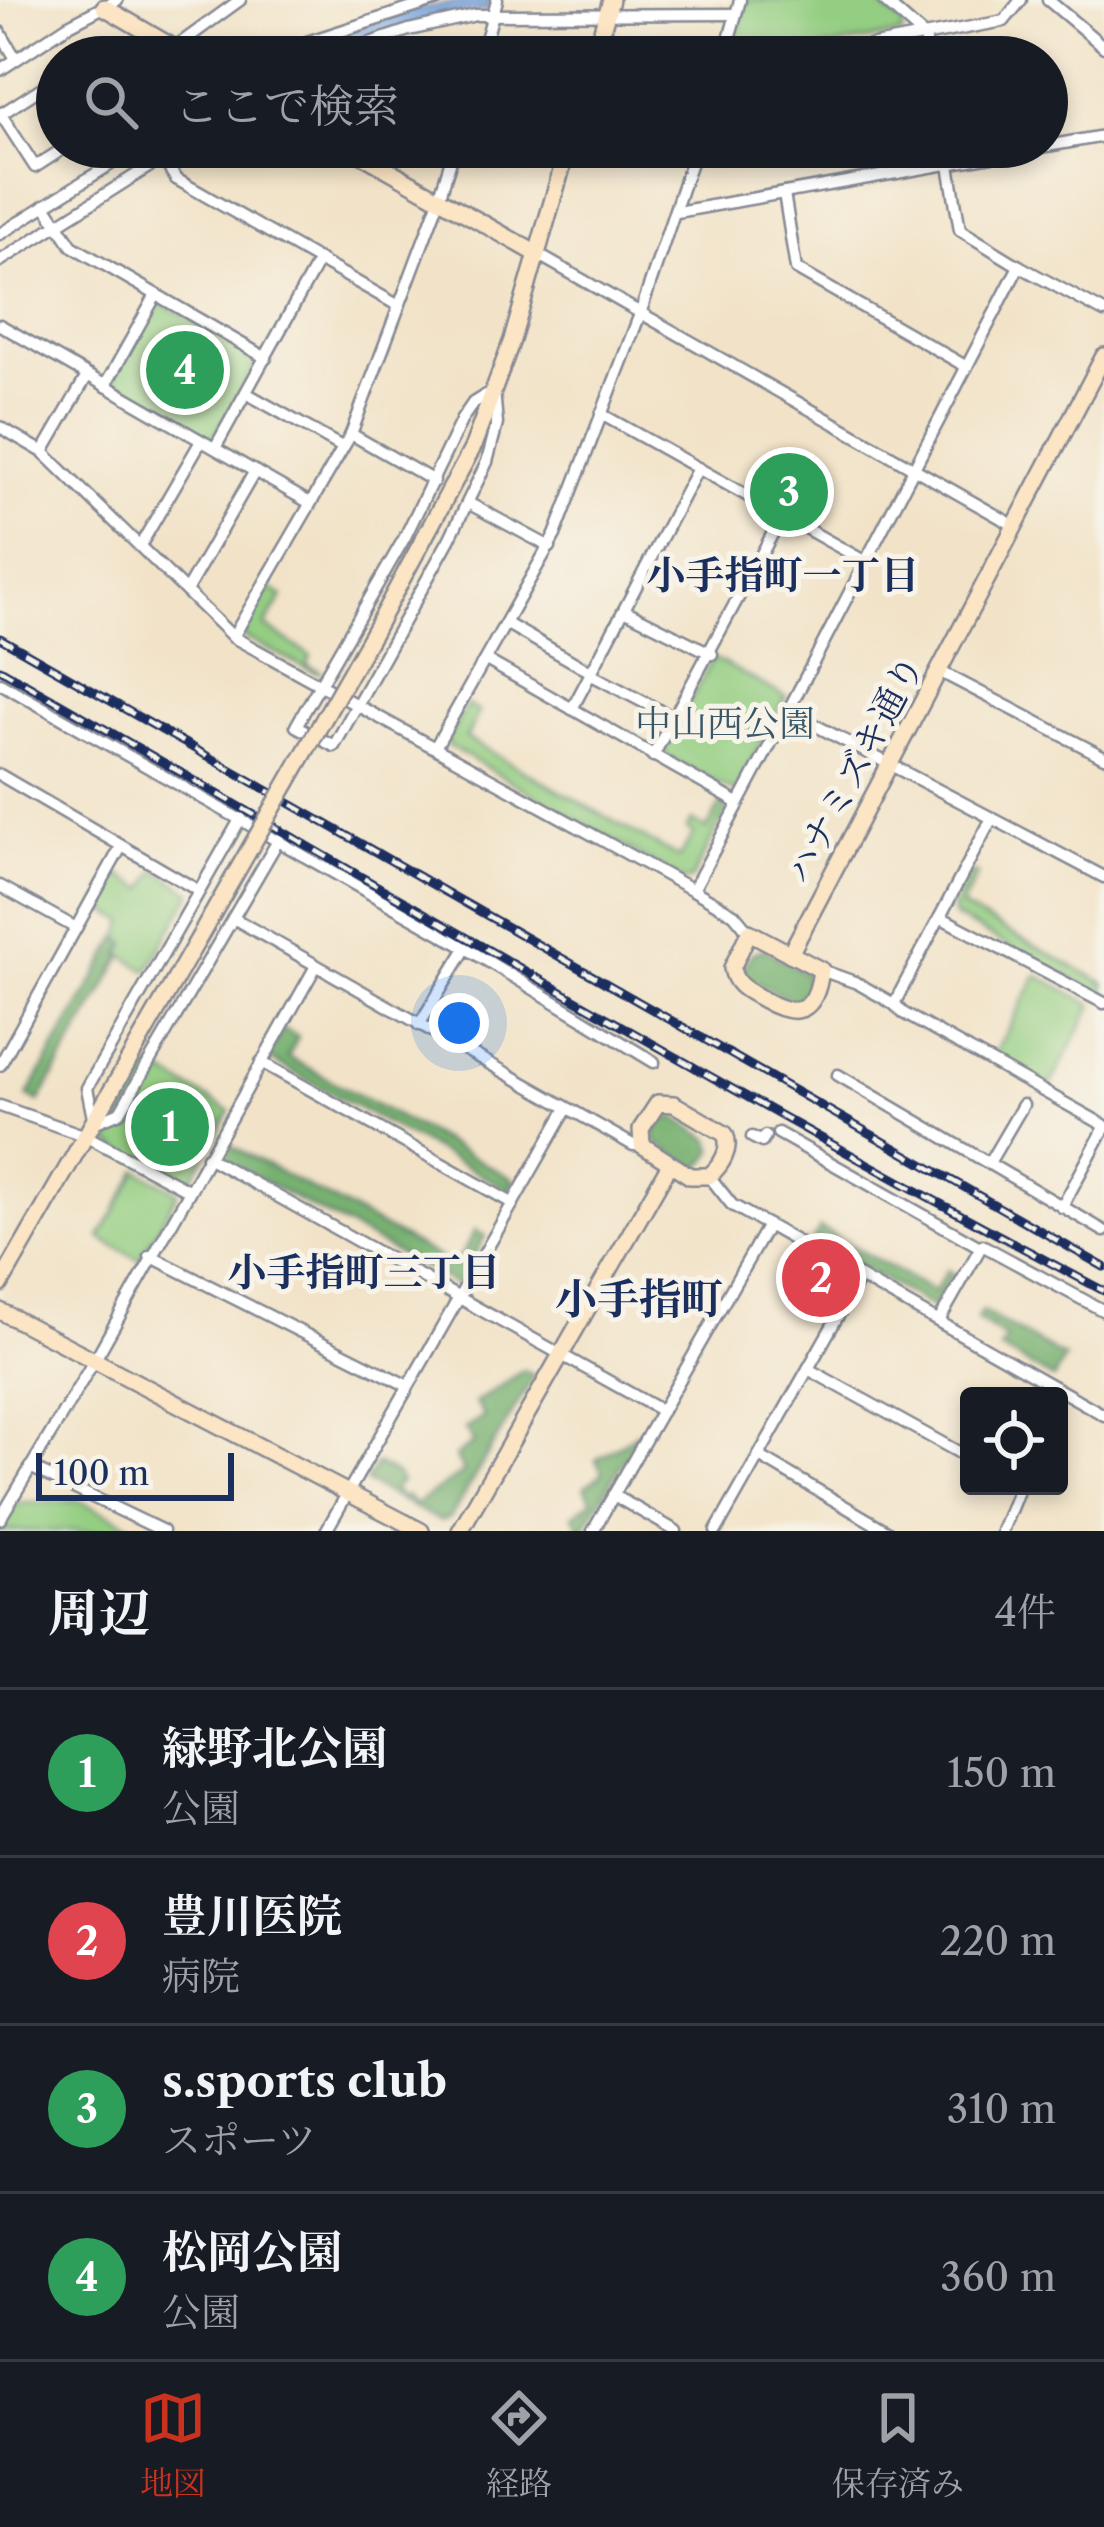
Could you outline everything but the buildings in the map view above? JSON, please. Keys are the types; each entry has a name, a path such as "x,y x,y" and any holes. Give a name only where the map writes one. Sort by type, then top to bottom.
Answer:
{"street":[{"path":"190,36 240,0"},
{"path":"321,36 374,13 437,0"},
{"path":"488,36 497,0"},
{"path":"729,36 740,0"},
{"path":"883,0 924,36"},
{"path":"930,36 1004,21 1021,0"},
{"path":"1048,0 1104,47"},
{"path":"55,36 110,3 157,36"},
{"path":"600,36 609,7"},
{"path":"396,36 458,17 609,7 735,14"},
{"path":"0,32 16,59"},
{"path":"0,70 36,47"},
{"path":"36,91 0,113 36,166"},
{"path":"1068,143 1104,136"},
{"path":"0,234 104,168"},
{"path":"0,260 138,168"},
{"path":"169,168 176,179 399,306"},
{"path":"385,168 1015,526"},
{"path":"233,637 351,434 449,168"},
{"path":"0,1285 437,518 494,390 562,168"},
{"path":"436,746 550,547 640,314 690,168"},
{"path":"896,168 897,173"},
{"path":"677,212 930,168"},
{"path":"950,168 960,230 1104,312"},
{"path":"784,193 796,269 967,367"},
{"path":"45,205 72,246 266,358"},
{"path":"214,448 319,260"},
{"path":"693,890 1019,266"},
{"path":"105,386 157,295"},
{"path":"0,325 310,502"},
{"name":"ハナミズキ通り","path":"790,954 1015,526 1092,392 1104,356"},
{"path":"43,452 87,376"},
{"path":"494,390 497,424 487,462 334,746 296,726 434,481 462,419 473,404 494,390"},
{"path":"246,393 341,447"},
{"path":"601,414 866,562"},
{"path":"0,427 43,452 233,637 693,890 734,914 749,932 821,970 857,983 1104,1127 1063,1207"},
{"path":"351,434 434,481"},
{"path":"140,546 201,441"},
{"path":"572,709 698,468"},
{"path":"186,591 255,471"},
{"path":"468,503 550,547"},
{"path":"653,756 782,516"},
{"path":"624,610 711,654"},
{"path":"507,624 674,718"},
{"path":"486,660 738,803"},
{"path":"939,670 1104,758"},
{"path":"0,683 279,839 654,1062"},
{"path":"788,711 1104,877"},
{"path":"0,775 199,890"},
{"path":"90,1130 87,1088 241,818"},
{"path":"894,1004 992,818"},
{"path":"90,1130 120,1112 279,839"},
{"path":"0,1064 121,847"},
{"path":"0,886 76,928"},
{"path":"940,917 1104,1004"},
{"path":"232,918 566,1110 633,1145 642,1145 690,1176 709,1176"},
{"path":"749,932 738,951 734,977 740,986 783,1011 809,1006 821,970"},
{"path":"419,1025 466,948"},
{"path":"0,1519 316,966"},
{"path":"261,1062 512,1203"},
{"path":"838,1076 1104,1231"},
{"path":"642,1145 641,1129 655,1106 674,1104 724,1133 725,1154 709,1176"},
{"path":"989,1163 1023,1105"},
{"path":"0,1106 90,1130 188,1190"},
{"path":"326,1531 566,1110"},
{"path":"765,1135 1104,1311"},
{"path":"207,1157 662,1411"},
{"path":"460,1531 670,1164"},
{"path":"709,1176 732,1205 1048,1387"},
{"path":"593,1531 768,1226"},
{"path":"939,1321 980,1247"},
{"path":"150,1256 406,1385"},
{"path":"716,1531 860,1277"},
{"path":"0,1311 421,1531"},
{"path":"808,1369 960,1453"},
{"path":"1068,1398 1104,1415"},
{"path":"759,1456 871,1527 887,1531"},
{"path":"30,1467 164,1531"},
{"path":"613,1495 676,1531"},
{"path":"1002,1531 1016,1495"}],"green space":[{"path":"745,0 875,0 904,25 902,34 891,36 735,36"},
{"path":"162,303 257,362 215,436 209,438 116,385 113,378 154,306"},
{"path":"268,587 283,596 265,626 311,656 307,665 321,672 245,638 243,631"},
{"name":"中山西公園","path":"713,658 786,697 735,792 667,757 664,749"},
{"path":"467,705 479,712 466,738 679,858 694,834 687,829 692,821 707,829 723,801 726,803 692,879 684,881 449,746 447,740"},
{"path":"156,870 192,892 148,971 121,954 127,943 119,937 126,922 98,906 116,873 145,889"},
{"path":"971,872 977,875 961,907 1104,983 1104,996 954,917 952,909"},
{"path":"118,938 126,943 123,956 39,1102 28,1096"},
{"path":"765,949 806,974 807,987 798,1000 745,977 744,967 752,953"},
{"path":"1037,975 1093,1005 1049,1088 993,1057"},
{"path":"283,1029 298,1037 288,1057 515,1180 509,1190 267,1058"},
{"path":"152,1067 230,1111 187,1187 109,1143"},
{"path":"675,1117 711,1140 713,1152 705,1163 696,1167 655,1142 655,1128"},
{"path":"224,1142 455,1266 475,1231 485,1236 458,1286 216,1156"},
{"path":"138,1170 178,1192 140,1260 100,1238"},
{"path":"820,1228 934,1292 947,1270 955,1275 933,1308 813,1240"},
{"path":"982,1311 1065,1358 1053,1379 1000,1349 1006,1339 977,1319"},
{"path":"524,1370 534,1376 450,1518 440,1521 365,1482 376,1464 397,1475 400,1482 393,1488 400,1498 406,1496 415,1505 464,1472 455,1457 474,1443 465,1429 484,1417 475,1403"},
{"path":"641,1431 582,1531 573,1531 580,1526 573,1515 592,1501 585,1487 603,1473 596,1460"},
{"path":"80,1501 144,1531 1,1531 17,1503"}],"water":[{"path":"491,0 487,10 441,15 378,36 337,36 388,18"}],"railway":[{"path":"0,638 1104,1267"},
{"path":"0,669 687,1063 1104,1291"}],"place":[{"name":"松岡公園","path":"185,370"},
{"name":"s.sports club","path":"789,492"},
{"name":"緑野北公園","path":"170,1127"},
{"name":"豊川医院","path":"821,1278"}],"district":[{"name":"小手指町一丁目","path":"783,575"},
{"name":"小手指町三丁目","path":"364,1272"},
{"name":"小手指町","path":"639,1299"}]}
